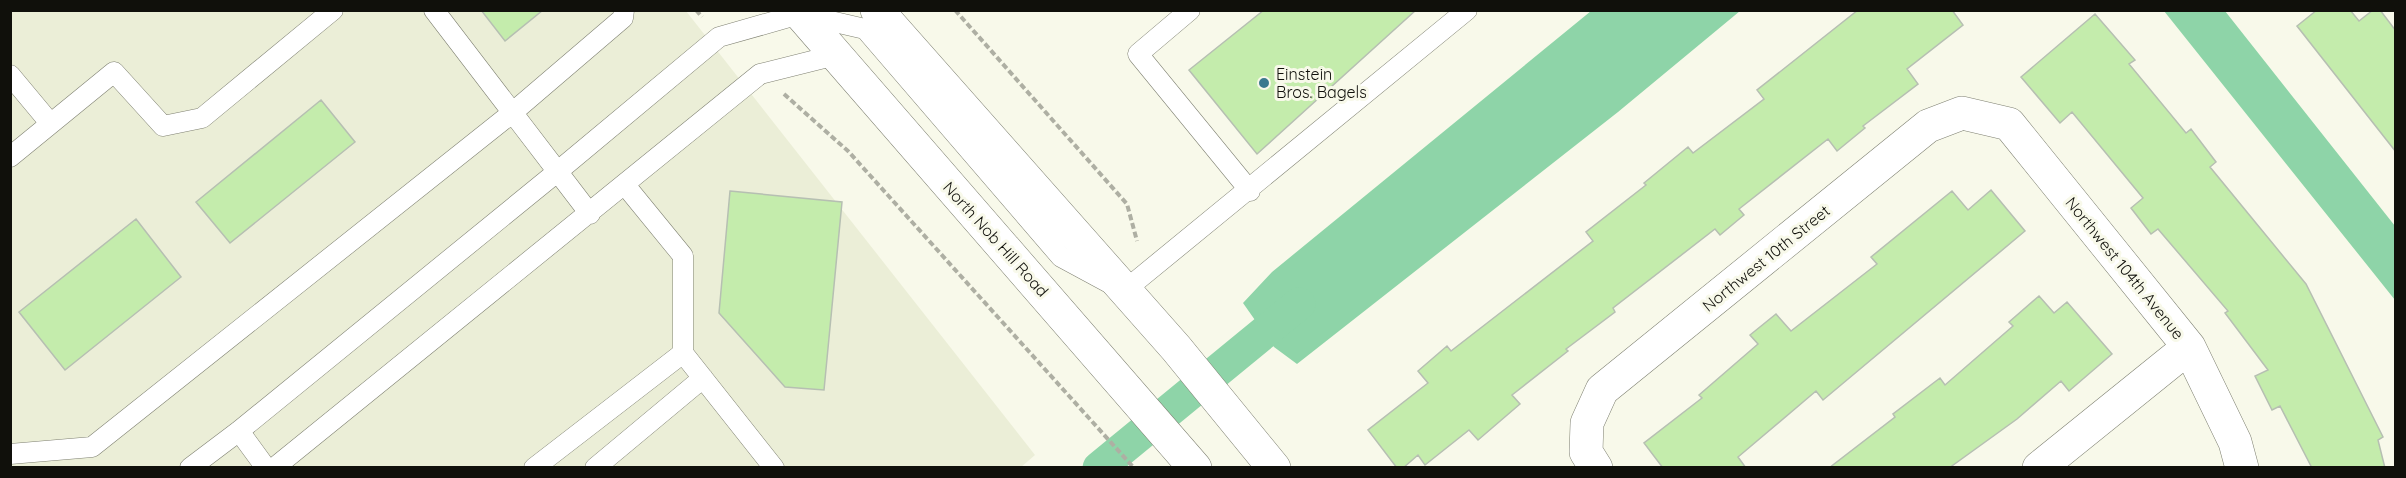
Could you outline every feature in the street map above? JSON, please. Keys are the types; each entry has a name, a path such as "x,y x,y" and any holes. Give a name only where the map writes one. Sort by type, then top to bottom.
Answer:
{"main road":[{"path":"878,10 1176,348 1247,432 1274,468"},
{"name":"North Nob Hill Road","path":"798,12 1195,468"},
{"name":"Northwest 104th Avenue","path":"1962,113 2009,124 2189,347 2235,442 2242,468"},
{"name":"Northwest 10th Street","path":"1596,468 1586,452 1587,423 1602,390 1928,126 1962,113"},
{"path":"2039,468 2189,347"}],"lane":[{"path":"10,157 114,72 164,126 202,118 333,10"},
{"path":"434,10 590,214"},
{"path":"1190,10 1138,54 1250,191"},
{"path":"190,468 239,431 557,172 719,37 798,12 865,29 1061,257 1124,291 1250,191 1467,10"},
{"path":"10,454 92,447 512,113 623,14"},
{"path":"274,468 760,74 836,55"},
{"path":"10,75 50,123"},
{"path":"625,185 683,256 683,352 774,468"},
{"path":"534,468 683,352"},
{"path":"595,468 704,378"},
{"path":"239,431 267,468"}],"path":[{"path":"696,10 719,37"},
{"path":"955,10 1127,204 1137,241"},
{"path":"760,74 848,151 1134,468"}],"shaded area":[{"path":"10,11 686,11 1035,455 1020,468 11,467"},
{"path":"1591,11 1740,11 1618,112 1297,364 1274,347 1243,303 1272,272"},
{"path":"2164,11 2225,11 2395,226 2395,300"}],"building":[{"path":"481,10 543,10 505,41"},
{"path":"1264,10 1416,10 1257,154 1189,70"},
{"path":"1858,10 1952,10 1963,25 1907,69 1918,84 1863,126 1865,128 1837,151 1828,139 1739,209 1744,215 1720,235 1715,229 1613,308 1615,312 1566,349 1568,351 1512,395 1520,404 1478,440 1469,430 1425,465 1418,455 1403,468 1397,468 1368,430 1428,383 1418,371 1447,346 1451,351 1593,241 1586,232 1646,185 1644,183 1688,147 1693,153 1764,99 1757,90"},
{"path":"2317,10 2350,10 2359,21 2373,10 2380,10 2396,31 2396,152 2297,26"},
{"path":"2095,14 2135,60 2129,64 2186,133 2191,129 2216,162 2210,167 2306,284 2383,437 2378,440 2385,468 2312,468 2280,406 2272,410 2255,376 2268,370 2225,313 2228,311 2158,229 2151,234 2131,208 2143,198 2072,112 2060,123 2021,77"},
{"path":"321,100 355,142 230,243 196,202"},
{"path":"1991,190 2025,231 1823,400 1816,391 1738,457 1746,468 1663,468 1644,443 1702,398 1699,395 1758,344 1750,335 1776,314 1791,331 1877,264 1871,257 1952,191 1968,210"},
{"path":"730,191 842,202 824,390 785,387 719,313"},
{"path":"136,219 181,277 65,370 19,312"},
{"path":"2039,296 2054,313 2067,302 2112,354 2069,391 2061,381 2017,419 1949,468 1829,468 1895,417 1893,414 1940,378 1945,385 2013,326 2009,322"}],"waterway":[{"path":"1099,468 1299,304"}],"place":[{"name":"Einstein Bros. Bagels","path":"1264,83"}]}
